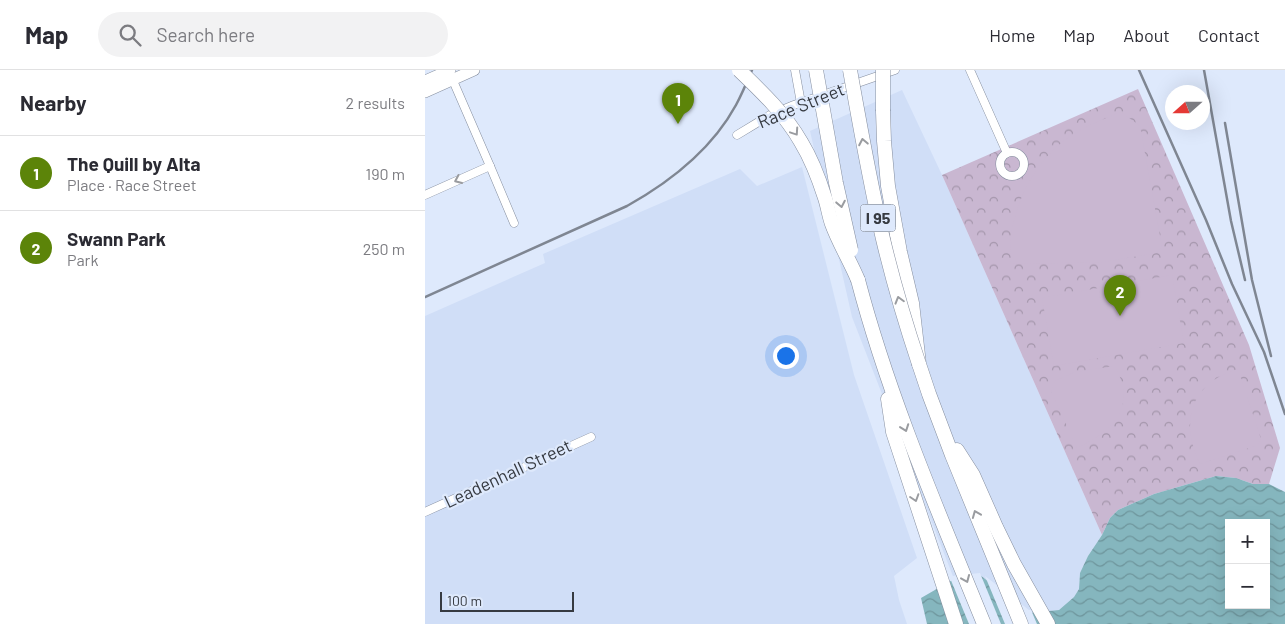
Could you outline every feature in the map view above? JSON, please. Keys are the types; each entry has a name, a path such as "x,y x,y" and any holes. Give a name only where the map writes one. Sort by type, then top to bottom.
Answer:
{"highway":[{"path":"739,70 774,104 793,129 810,157 821,185 832,224 858,280"},
{"name":"I 95","path":"816,70 836,183 850,247 883,366 919,464 984,624"},
{"name":"I 95","path":"850,70 883,239 899,302 940,424 1021,624"},
{"path":"883,70 884,141 888,186 899,252 912,303 919,364"},
{"path":"883,366 893,432 956,624"},
{"path":"940,424 973,476 1014,564 1048,624"}],"main road":[{"path":"425,81 449,73 474,70"},
{"path":"425,92 449,73"}],"street":[{"path":"795,70 801,103"},
{"name":"Race Street","path":"737,135 770,115 895,70"},
{"path":"970,70 1007,153"},
{"path":"449,73 514,223"},
{"path":"425,195 490,166"},
{"name":"Leadenhall Street","path":"425,512 591,437"}],"shaded area":[{"path":"902,90 942,175 1102,535 1088,556 1080,573 1079,589 1074,597 1059,610 1028,613 954,579 852,317 810,131"},
{"path":"802,167 854,375 917,558 894,576 907,624 425,624 425,316 545,263 543,254 740,169 757,186"}],"green space":[{"path":"1138,89 1249,345 1280,448 1269,484 1253,484 1236,478 1216,476 1154,494 1118,510 1110,518 1102,535 942,175"},
{"path":"1121,112 1140,126 1162,247 1156,253 1104,262 1011,264 1011,234 1015,215 1027,187 1044,160 1066,139 1089,125"},
{"path":"1172,275 1184,343 1054,366 1042,298"},
{"path":"1115,366 1124,394 1118,416 1102,433 1077,448 1051,391 1055,381 1075,372"},
{"path":"1238,369 1261,439 1258,445 1200,464 1190,432 1193,406 1203,389 1210,383 1218,377"}],"water":[{"path":"1216,476 1236,478 1253,484 1269,484 1285,492 1285,624 927,624 921,598 954,579 980,575 1028,613 1059,610 1074,597 1079,589 1080,573 1088,556 1102,535 1110,518 1118,510 1154,494"}],"pier":[{"path":"980,573 1001,624 969,624 950,578"},
{"path":"985,576 1031,610 1037,624 1005,624"}],"railway":[{"path":"425,297 627,206 659,186 689,163 715,136 736,105 752,70"},
{"path":"1139,70 1206,220 1232,284 1264,352 1285,414"},
{"path":"1204,70 1231,221 1245,280"},
{"path":"1225,123 1252,280 1271,356"}],"place":[{"name":"The Quill by Alta","path":"678,124"},
{"name":"Swann Park","path":"1120,316"}]}
